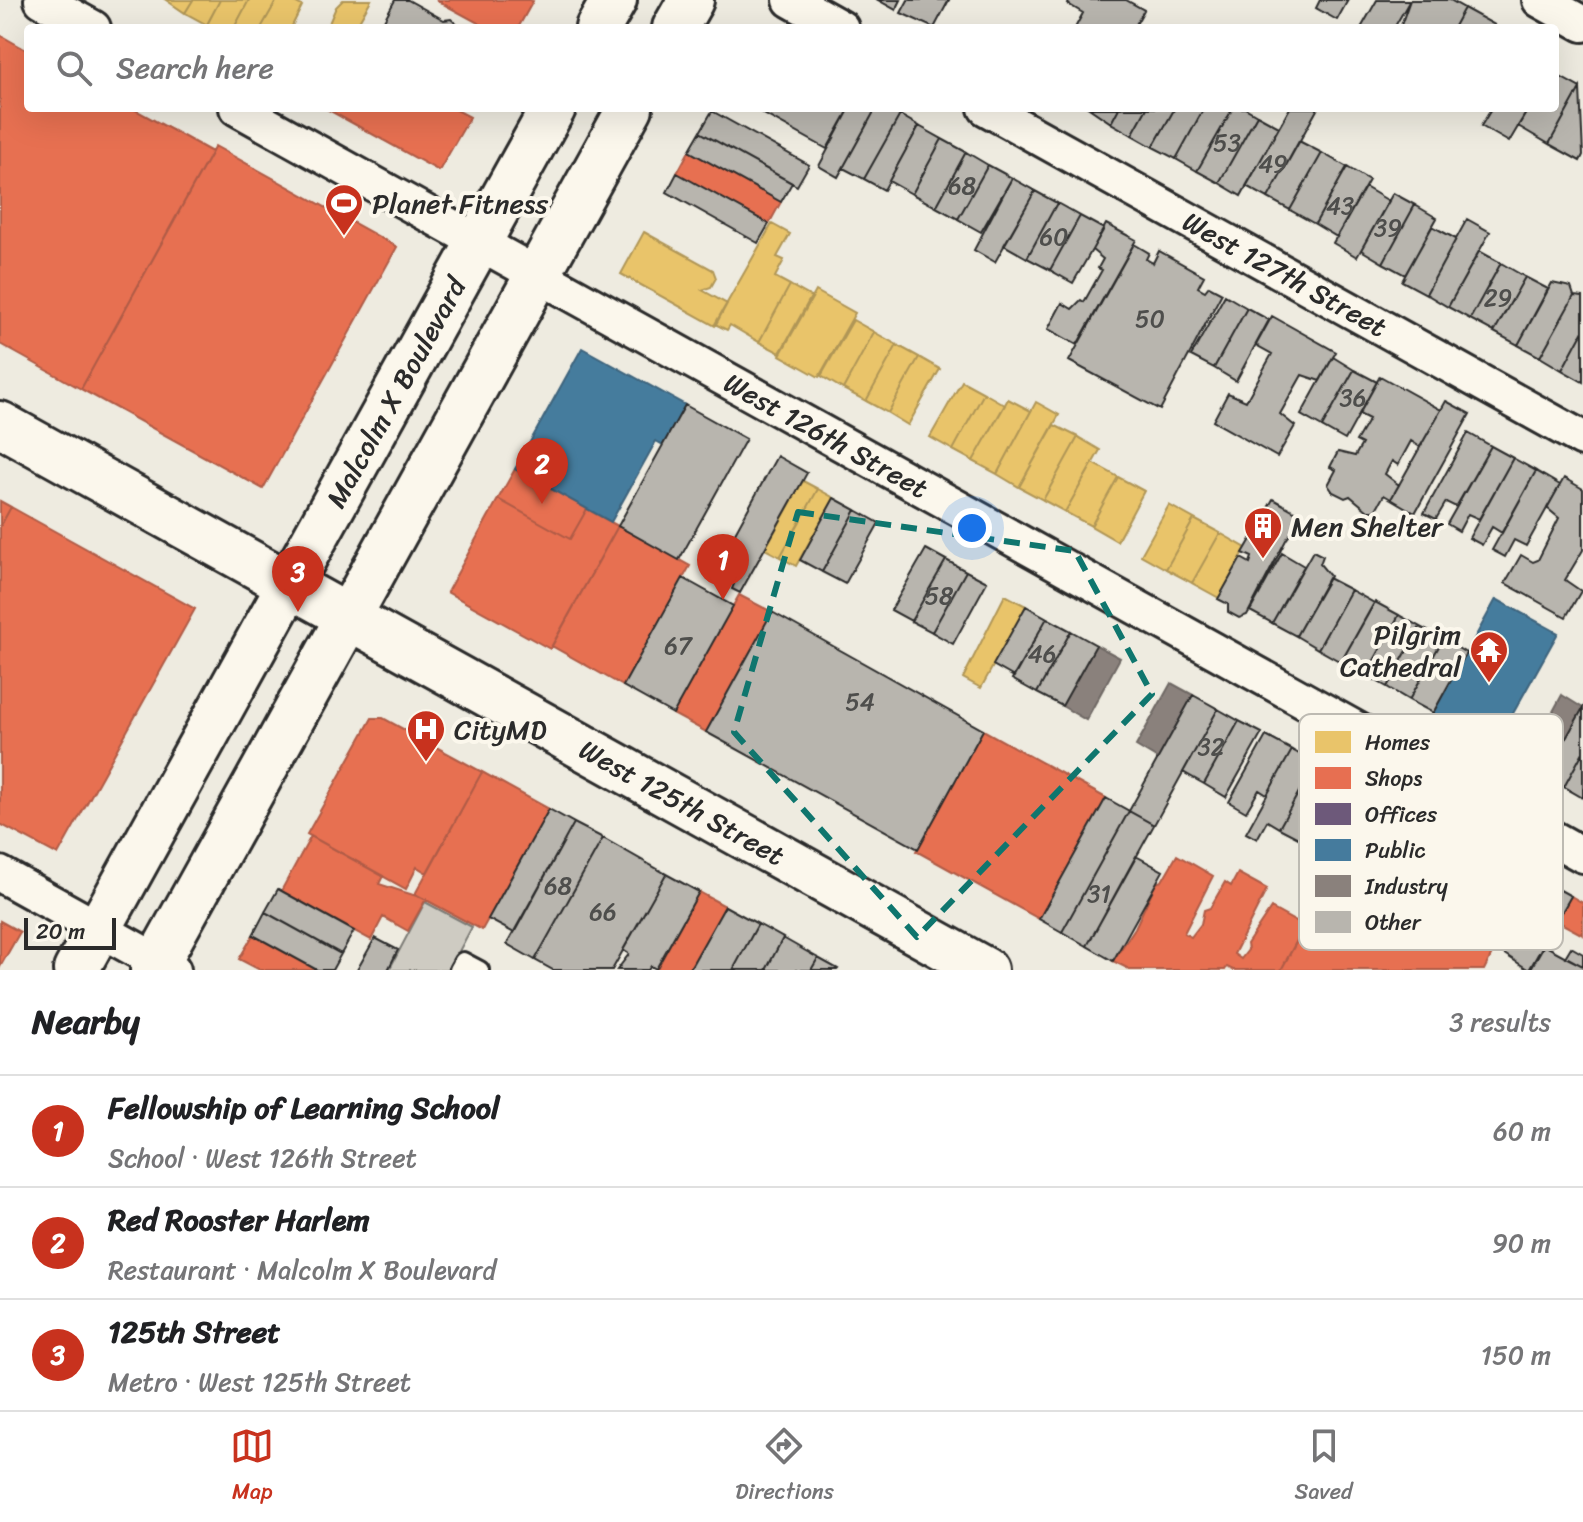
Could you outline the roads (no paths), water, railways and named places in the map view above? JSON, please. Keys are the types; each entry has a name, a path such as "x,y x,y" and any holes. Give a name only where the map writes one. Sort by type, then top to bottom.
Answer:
{"main road":[{"path":"600,24 614,0"},
{"path":"677,24 691,0"},
{"name":"Malcolm X Boulevard","path":"76,970 287,583 551,112"},
{"path":"161,967 348,616 628,112"},
{"name":"West 125th Street","path":"0,424 985,970"}],"street":[{"path":"42,0 86,24"},
{"path":"791,0 834,24"},
{"path":"1540,0 1583,24"},
{"name":"West 126th Street","path":"244,112 1329,714"},
{"name":"West 127th Street","path":"993,112 1583,439"},
{"name":"West 126th Street","path":"1563,844 1583,855"},
{"path":"0,874 161,967"}],"lane":[{"path":"458,970 463,961 480,970"}],"place":[{"name":"Planet Fitness","path":"344,237"},
{"name":"Red Rooster Harlem","path":"542,504"},
{"name":"Men Shelter","path":"1263,560"},
{"name":"Fellowship of Learning School","path":"723,600"},
{"name":"125th Street","path":"298,612"},
{"name":"Pilgrim Cathedral","path":"1489,684"},
{"name":"CityMD","path":"426,763"}]}
